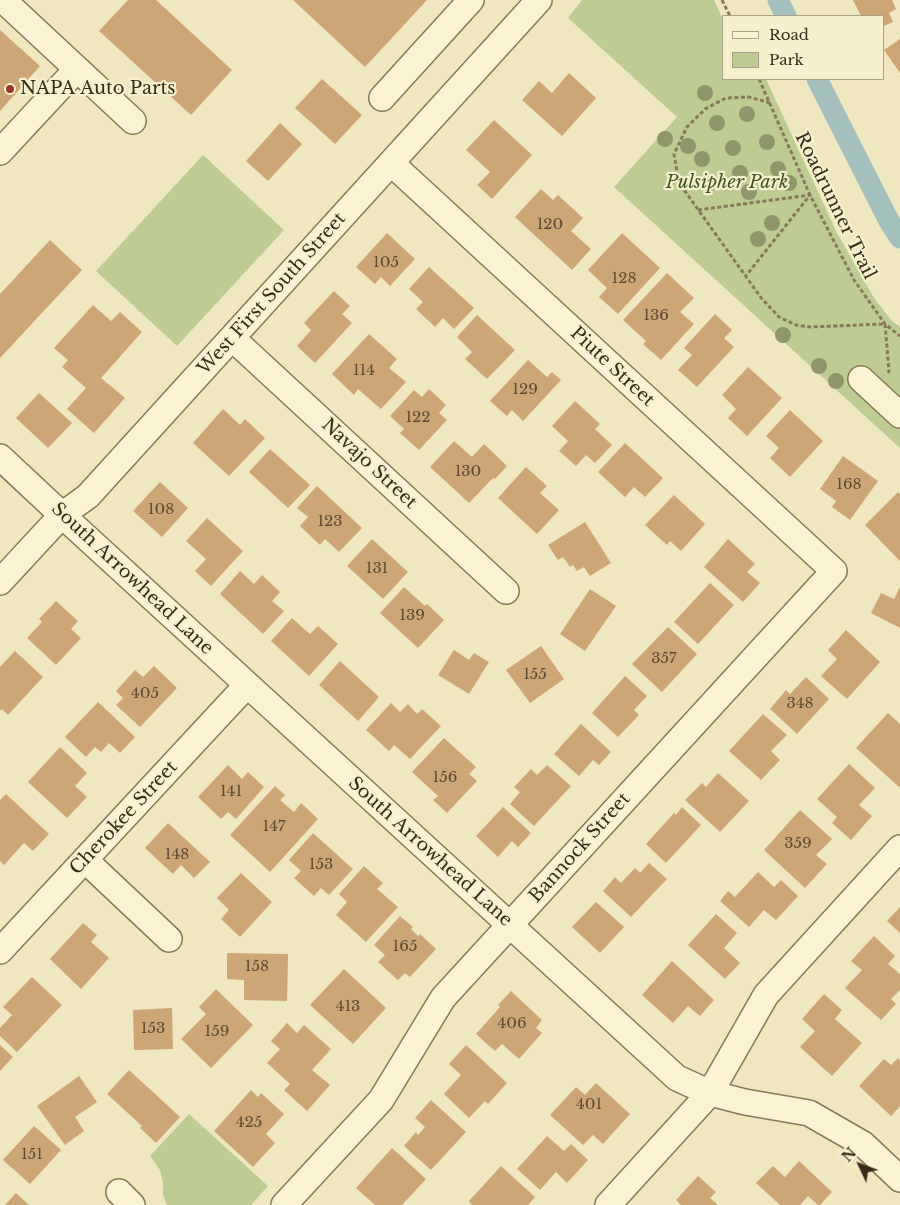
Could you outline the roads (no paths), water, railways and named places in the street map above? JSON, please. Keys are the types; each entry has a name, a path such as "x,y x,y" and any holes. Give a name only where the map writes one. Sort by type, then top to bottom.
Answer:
{"street":[{"path":"4,0 133,121"},
{"path":"382,98 471,0"},
{"name":"West First South Street","path":"0,582 62,515 88,496 540,0"},
{"path":"0,152 77,69"},
{"name":"Piute Street","path":"391,163 834,571"},
{"name":"Navajo Street","path":"232,338 506,591"},
{"path":"867,384 900,415"},
{"name":"South Arrowhead Lane","path":"0,457 677,1078 710,1094 809,1113 863,1144 900,1178"},
{"name":"Bannock Street","path":"284,1205 381,1100 443,998 834,571"},
{"name":"Cherokee Street","path":"0,951 247,685"},
{"path":"608,1205 710,1094 766,995 900,848"},
{"path":"85,860 169,939"}],"waterway":[{"path":"778,0 786,15"},
{"path":"818,80 889,221 900,238"}],"place":[{"name":"NAPA Auto Parts","path":"10,89"}],"park label":[{"name":"Pulsipher Park","path":"727,183"}]}
